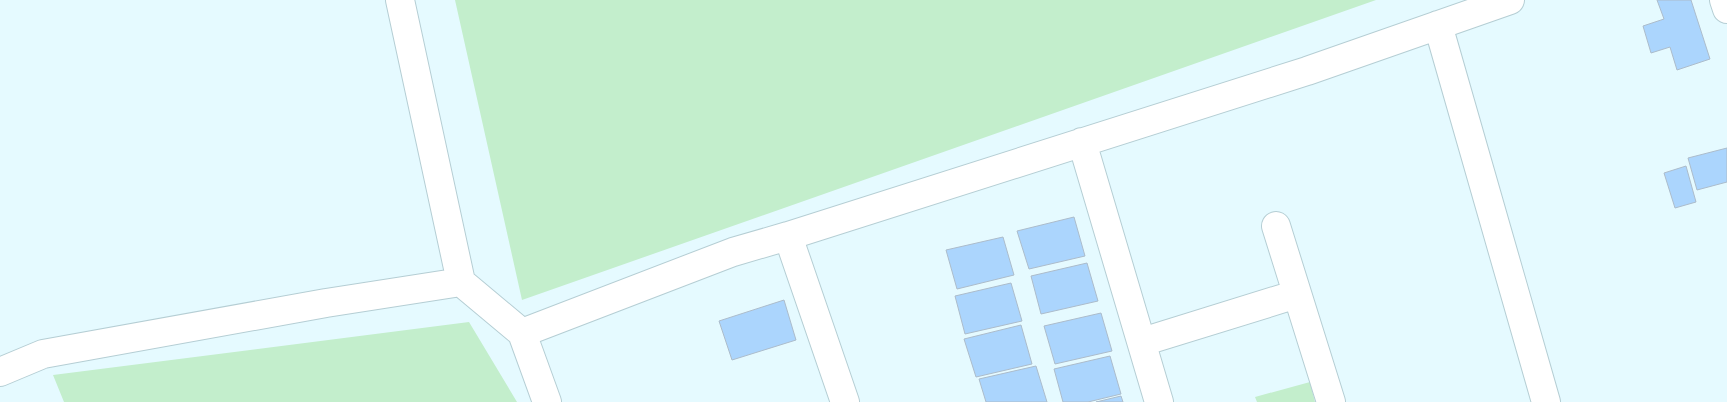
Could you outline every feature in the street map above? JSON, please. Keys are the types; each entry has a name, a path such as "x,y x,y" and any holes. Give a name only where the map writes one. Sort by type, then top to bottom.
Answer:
{"street":[{"path":"400,0 462,282 522,333 546,402"},
{"path":"522,333 733,252 1307,71 1510,0"},
{"path":"1724,0 1727,9"},
{"path":"1438,25 1546,402"},
{"path":"1082,142 1159,402"},
{"path":"1276,226 1331,402"},
{"path":"788,236 845,402"},
{"path":"0,372 43,354 326,303 462,282"},
{"path":"1142,342 1297,294"}],"green space":[{"path":"455,0 1376,0 522,300"},
{"path":"469,322 517,402 64,402 53,375"},
{"path":"1310,382 1315,402 1257,402 1255,397"}],"building":[{"path":"1657,0 1691,0 1710,59 1677,70 1670,47 1651,53 1643,26 1664,19"},
{"path":"1727,148 1727,182 1697,190 1688,158"},
{"path":"1686,166 1696,202 1675,208 1664,173"},
{"path":"1074,217 1085,256 1029,269 1017,231"},
{"path":"1003,237 1014,275 957,289 946,250"},
{"path":"1087,263 1098,301 1041,314 1031,276"},
{"path":"1011,283 1022,321 965,334 955,296"},
{"path":"784,300 796,340 732,360 719,321"},
{"path":"1101,313 1112,351 1055,364 1044,326"},
{"path":"1021,325 1032,364 976,377 964,339"},
{"path":"1110,356 1121,394 1088,402 1063,402 1054,369"},
{"path":"1036,366 1047,402 986,402 979,379"},
{"path":"1121,396 1123,402 1096,402"}]}
